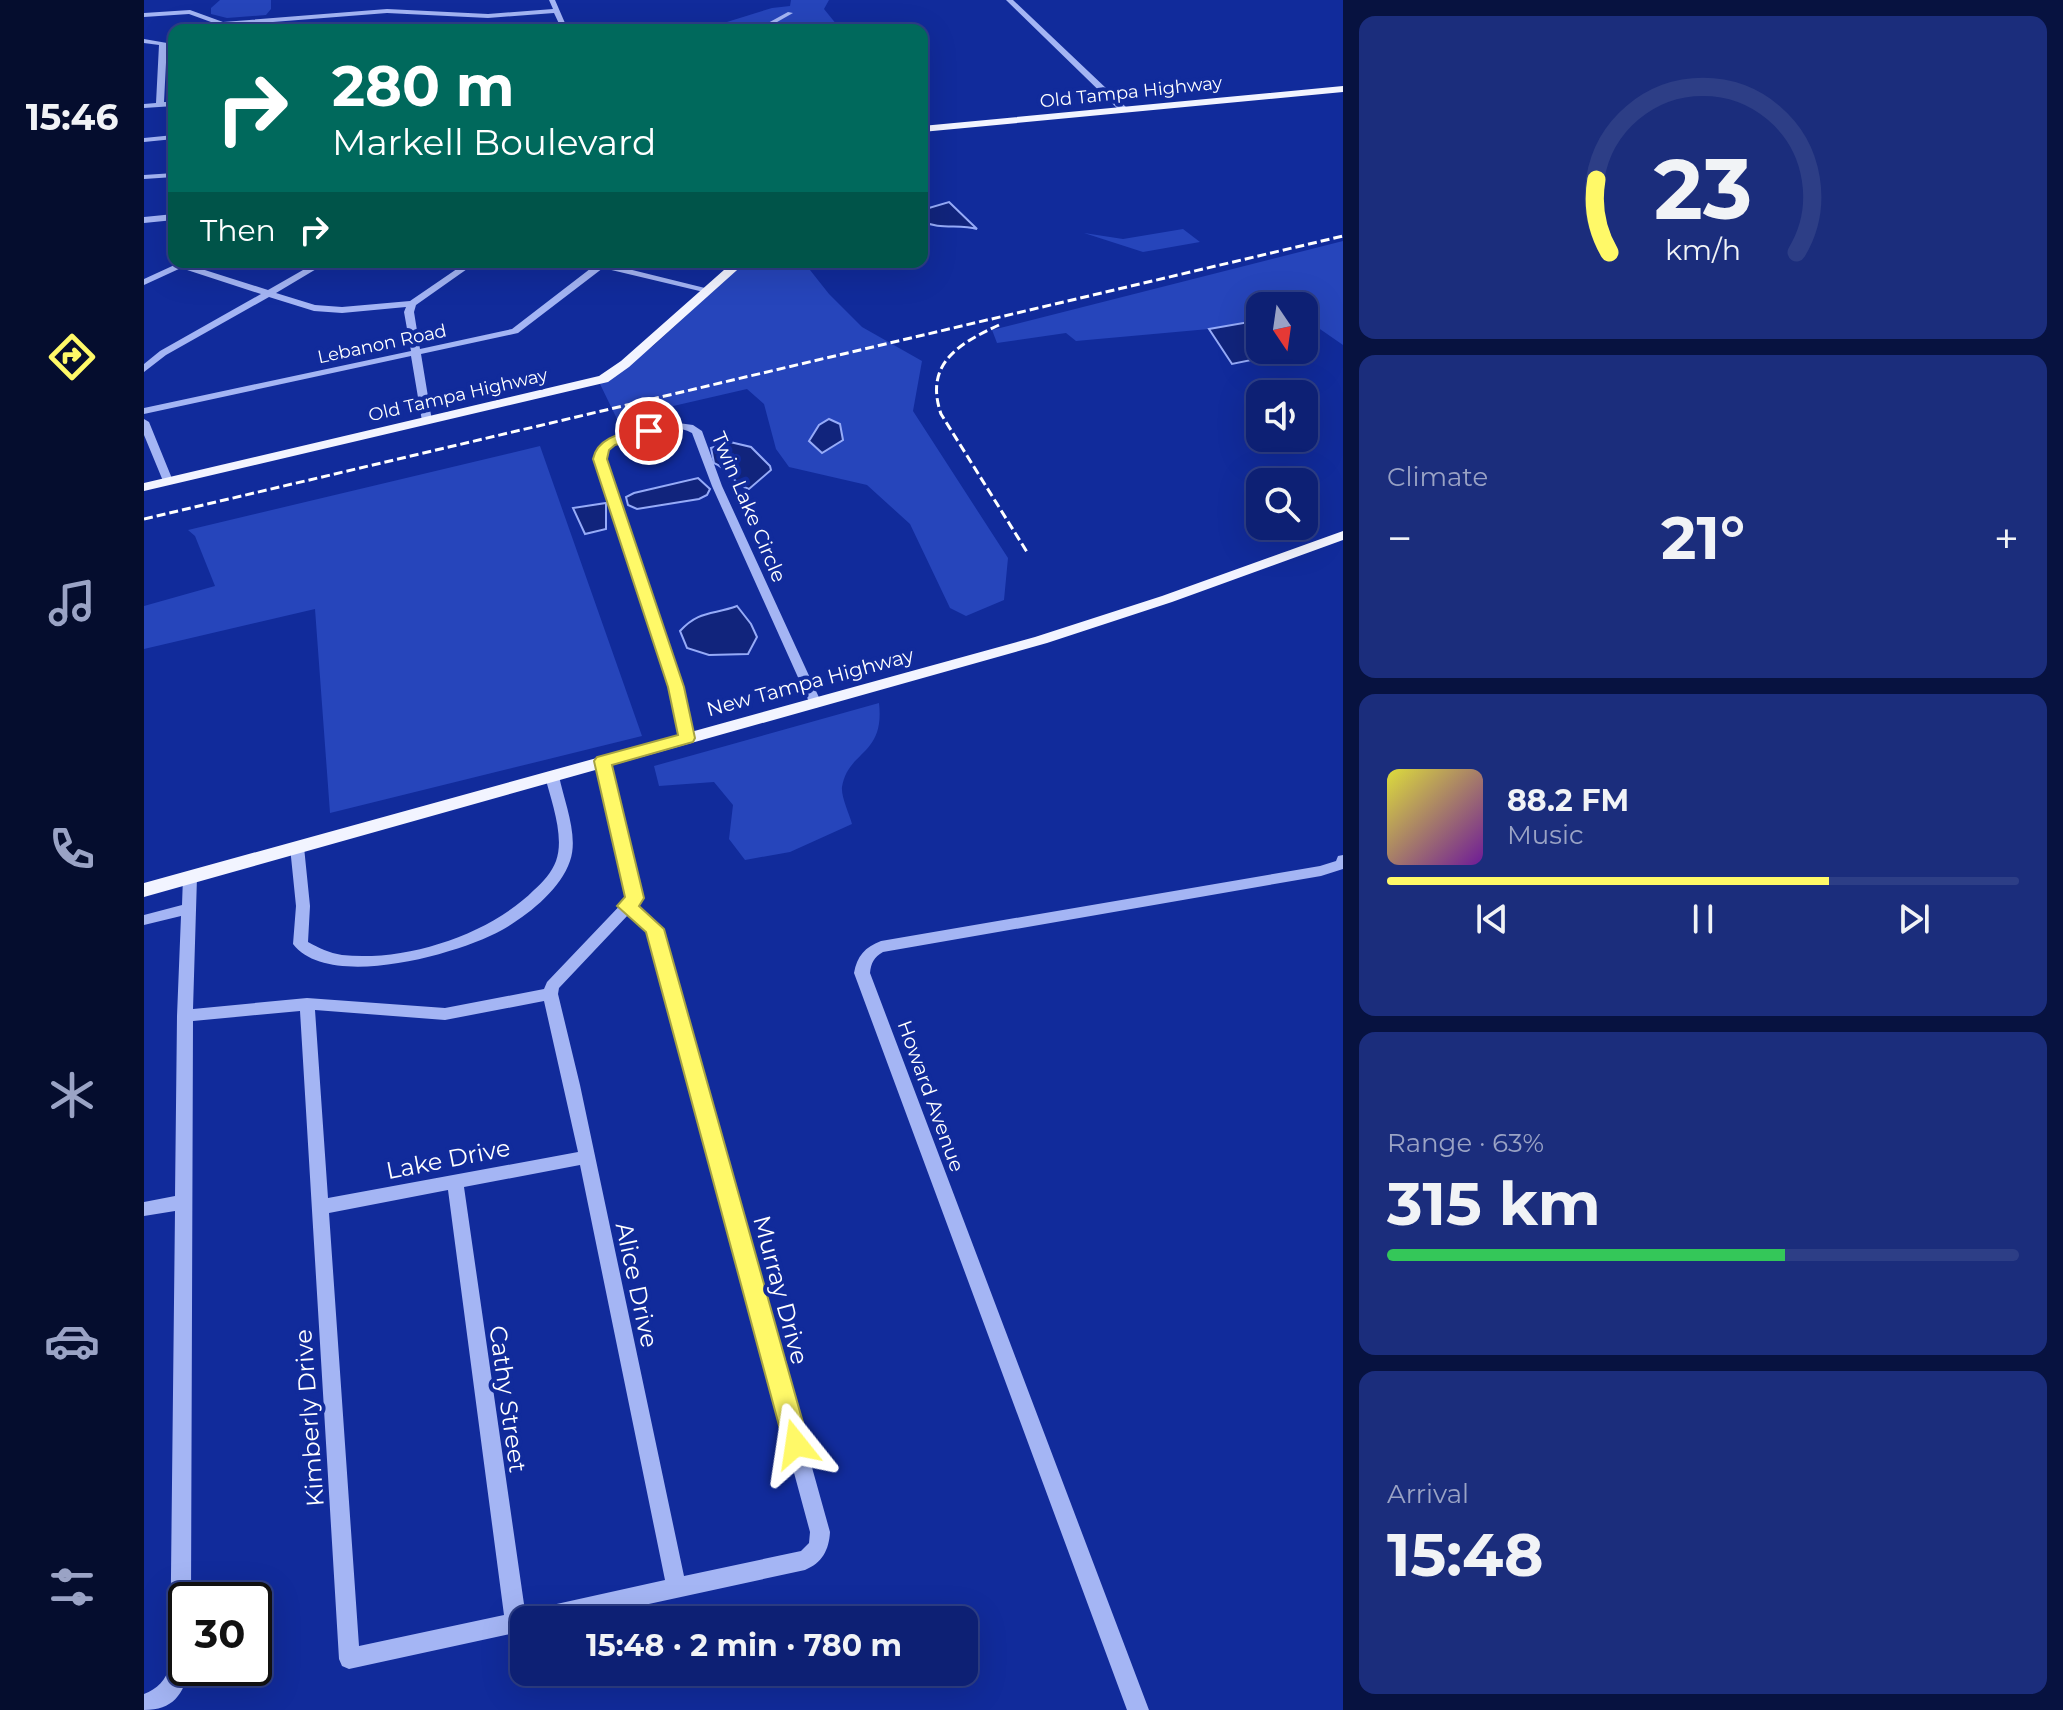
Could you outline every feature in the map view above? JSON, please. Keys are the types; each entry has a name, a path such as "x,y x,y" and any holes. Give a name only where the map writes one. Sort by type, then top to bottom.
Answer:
{"main road":[{"name":"Old Tampa Highway","path":"928,128 1343,89"},
{"name":"Old Tampa Highway","path":"144,487 603,379 625,364 733,268"},
{"name":"New Tampa Highway","path":"144,890 1101,622 1343,535"}],"street":[{"path":"326,0 328,15"},
{"path":"552,0 562,24"},
{"path":"1009,0 1124,110"},
{"path":"425,13 432,6"},
{"path":"144,15 186,12 218,24 387,11 494,16 556,11"},
{"path":"769,24 790,13"},
{"path":"144,41 163,43 160,105"},
{"path":"144,106 168,104"},
{"path":"144,140 168,138"},
{"path":"144,177 168,175"},
{"path":"144,220 168,218"},
{"path":"144,282 177,268"},
{"path":"197,268 302,306 327,309 412,304 464,268"},
{"path":"144,369 163,353 313,268"},
{"name":"Lebanon Road","path":"144,411 515,331 597,268"},
{"path":"622,268 708,290"},
{"path":"412,304 408,317 427,421"},
{"path":"144,422 168,481"},
{"name":"Twin Lake Circle","path":"687,738 676,687 600,459 602,449 621,438 681,424 697,431 717,486 816,704"},
{"path":"185,1016 307,1004 436,1015 550,994 552,986 635,898 603,761"},
{"path":"297,847 303,906 300,944 308,951 348,960 373,960 443,947 494,927 514,914 536,895 561,865 565,853 563,829 552,776"},
{"name":"Howard Avenue","path":"1138,1710 883,1031 862,973 862,964 873,949 881,947 1321,871 1341,864 1343,860"},
{"path":"144,1705 161,1699 172,1689 180,1666 185,1016 190,877"},
{"name":"Murray Drive","path":"590,1606 805,1560 815,1554 820,1543 820,1532 655,929 627,906"},
{"path":"144,920 190,908"},
{"name":"Alice Drive","path":"550,994 676,1587"},
{"name":"Kimberly Drive","path":"307,1004 349,1659 510,1624"},
{"name":"Lake Drive","path":"320,1207 586,1157"},
{"name":"Cathy Street","path":"455,1182 520,1606"},
{"path":"144,1209 184,1202"}],"shaded area":[{"path":"220,0 271,0 271,9 266,15 227,18 211,14 211,8"},
{"path":"791,0 829,0 824,9 836,24 720,24 772,8 790,6"},
{"path":"949,202 977,229 928,223 928,208"},
{"path":"1183,229 1200,242 1143,252 1084,233 1123,239"},
{"path":"1343,241 1343,345 1318,328 1318,292 1246,292 1246,323 1209,329 1076,341 1066,333 997,343 992,330"},
{"path":"738,268 810,270 862,327 922,361 913,411 1008,558 1004,600 966,616 950,608 910,524 867,485 789,467 776,449 764,404 747,389 617,419 600,384 653,346"},
{"path":"1246,323 1246,361 1232,364 1209,329"},
{"path":"829,419 840,424 843,440 822,453 809,441 819,425"},
{"path":"730,442 751,447 770,466 771,470 749,489 714,463 711,448"},
{"path":"540,446 642,736 330,813 315,609 144,649 144,606 215,586 195,536 188,530"},
{"path":"698,478 710,489 707,495 699,499 637,509 628,505 626,497 634,493"},
{"path":"606,503 606,529 585,534 573,508"},
{"path":"737,606 757,637 748,654 709,655 687,648 680,631 687,624 700,616"},
{"path":"879,703 877,733 851,766 842,787 852,824 790,852 745,860 729,839 733,805 714,782 659,786 654,766"}],"railway":[{"path":"144,519 1343,236"},
{"path":"999,325 970,340 948,358 937,382 937,397 941,414 1027,552"}],"route":[{"path":"649,431 610,442 602,449 600,459 676,687 687,738 603,761 635,898 627,906 655,929 796,1444"}]}
